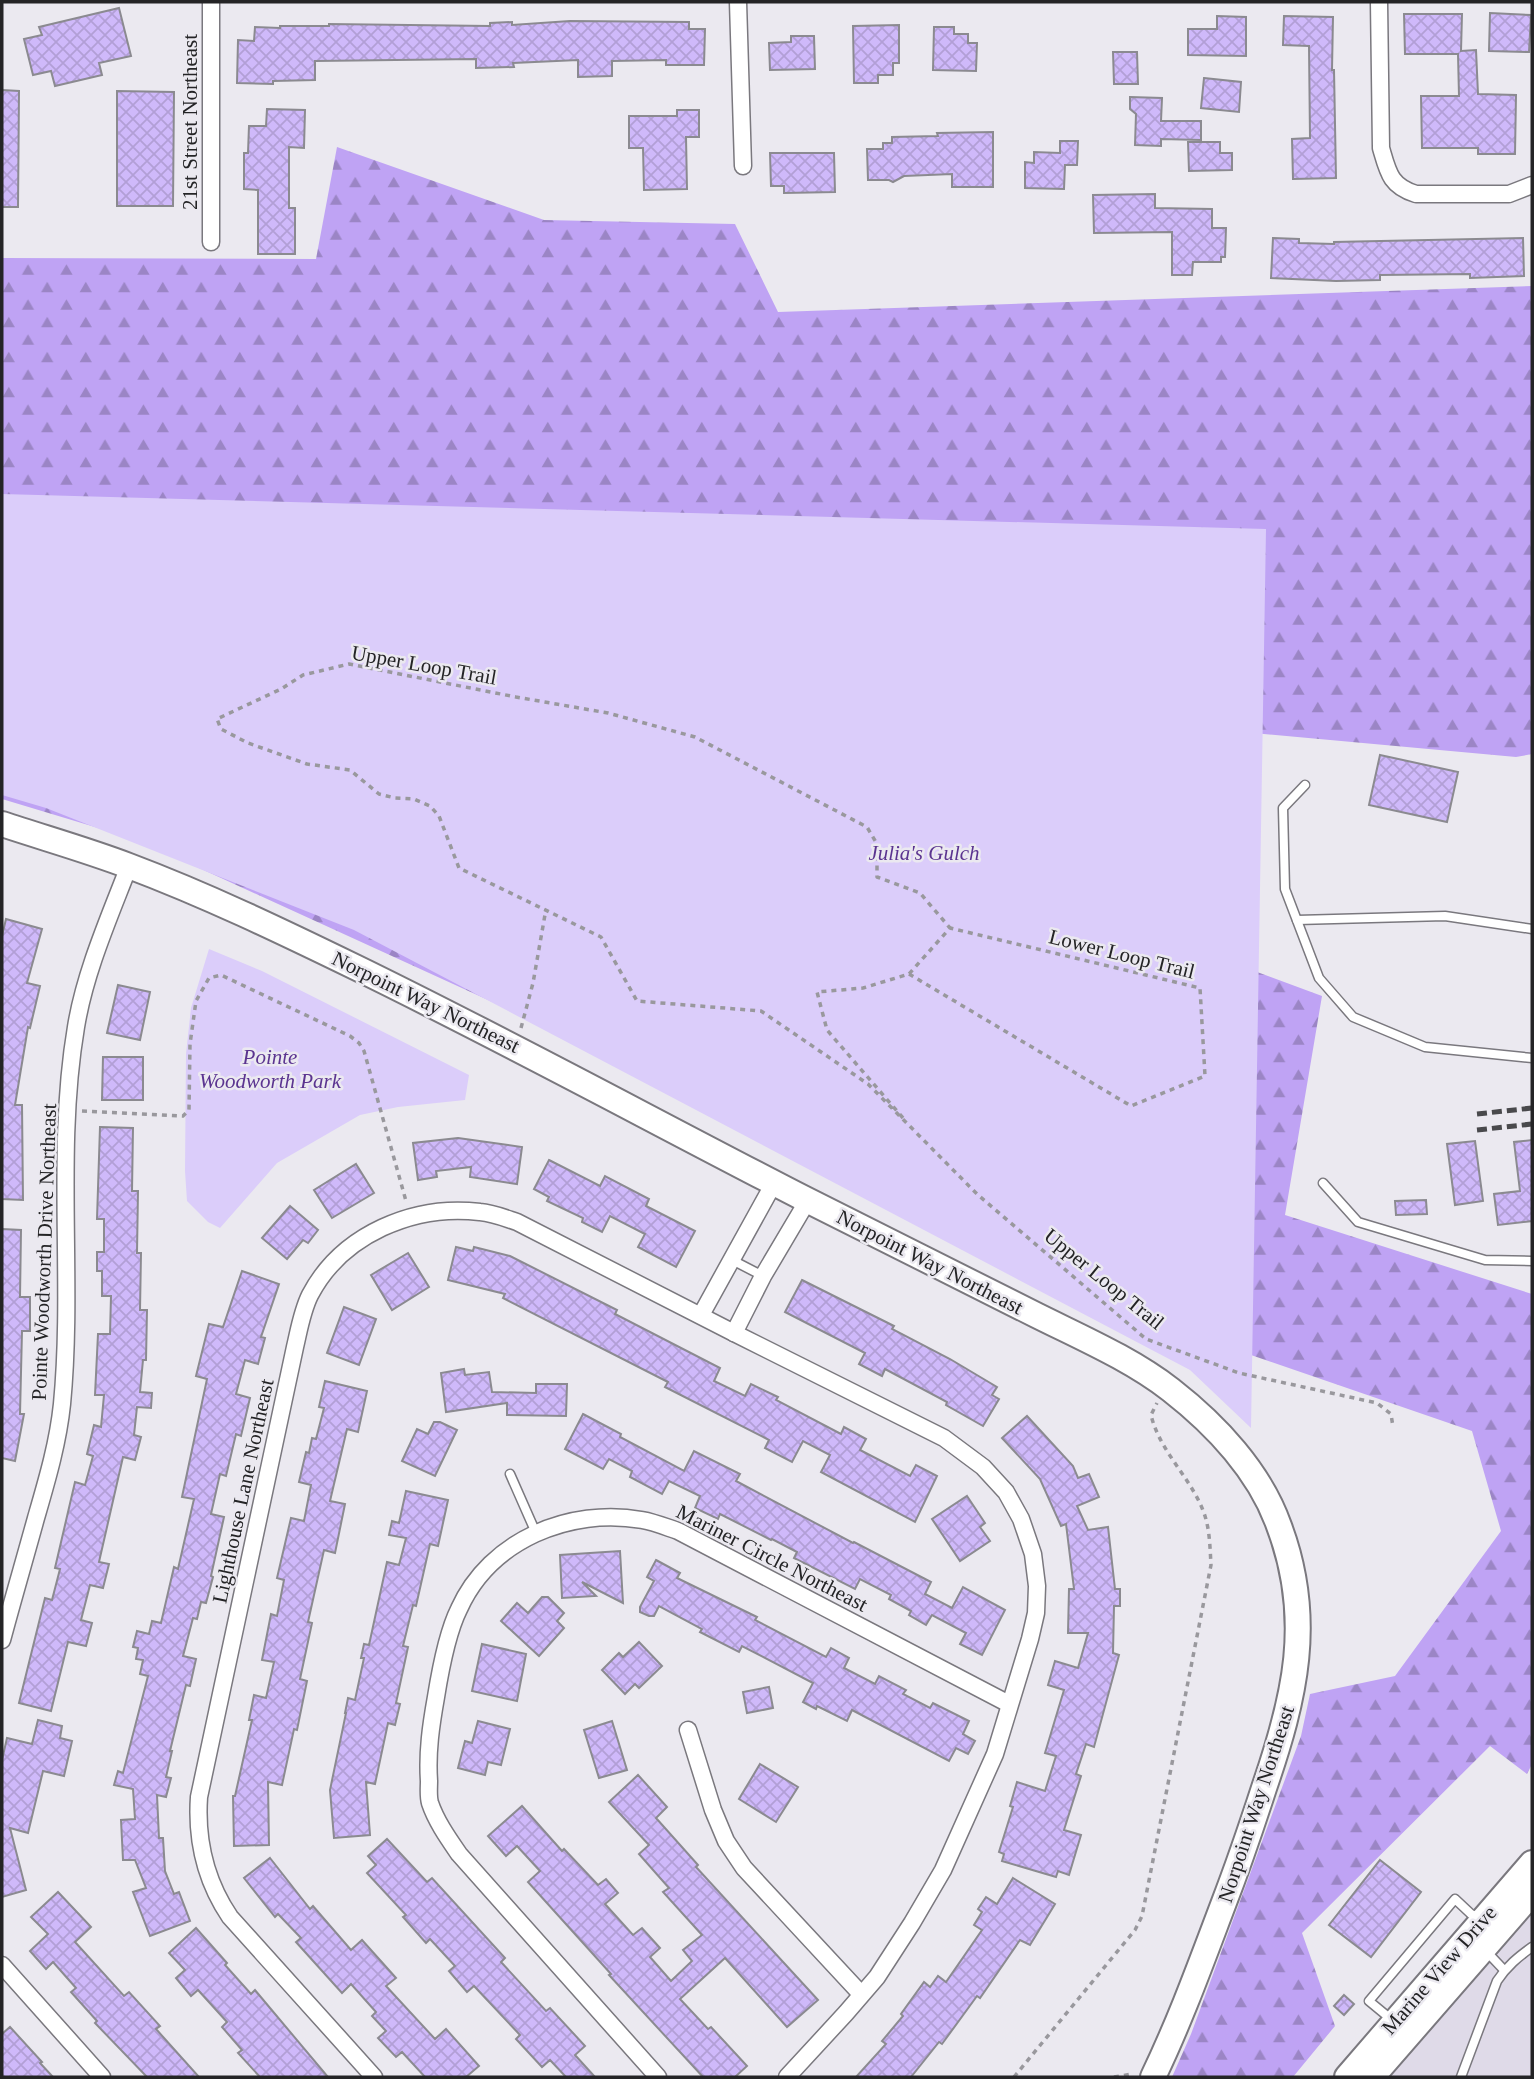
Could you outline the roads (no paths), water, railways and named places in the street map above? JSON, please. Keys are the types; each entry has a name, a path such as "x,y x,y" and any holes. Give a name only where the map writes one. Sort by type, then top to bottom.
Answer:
{"main road":[{"name":"Norpoint Way Northeast","path":"2,824 129,866 266,924 516,1047 808,1200 1104,1349 1166,1386 1216,1431 1264,1492 1279,1526 1291,1567 1297,1609 1298,1651 1283,1731 1243,1852 1175,2028 1153,2077"},
{"name":"Marine View Drive","path":"1346,2077 1532,1863"},
{"name":"Marine View Drive","path":"1372,2077 1532,1893"}],"street":[{"name":"21st Street Northeast","path":"211,2 211,242"},
{"path":"738,2 743,166"},
{"path":"1379,2 1381,148 1392,180 1404,190 1416,194 1509,194 1532,185"},
{"name":"Pointe Woodworth Drive Northeast","path":"2,1640 51,1466 61,1414 65,1360 68,1111 76,1025 85,991 129,866"},
{"path":"774,1182 701,1315 944,1438 983,1467 1006,1492 1021,1519 1033,1554 1037,1586 1036,1613 1030,1639 995,1754 943,1870 877,1977 787,2077"},
{"path":"734,1334 763,1276 808,1200"},
{"name":"Lighthouse Lane Northeast","path":"374,2077 225,1909 214,1889 202,1856 198,1816 199,1797 303,1314 310,1296 332,1264 349,1247 368,1234 411,1217 452,1211 480,1212 517,1222 701,1315"},
{"name":"Mariner Circle Northeast","path":"658,2077 459,1854 444,1833 430,1801 429,1738 440,1675 458,1611 471,1587 491,1563 508,1549 550,1527 572,1521 617,1517 644,1520 678,1531 1009,1704"},
{"path":"688,1730 713,1810 726,1841 744,1868 861,1994"},
{"path":"2,1965 102,2077"}],"lane":[{"path":"1305,785 1283,808 1286,889 1319,978 1353,1017 1425,1047 1532,1058"},
{"path":"1297,920 1445,916 1532,929"},
{"path":"1324,1183 1357,1222 1485,1260 1532,1261"},
{"path":"732,1260 763,1276"},
{"path":"510,1474 536,1533"},
{"path":"1394,2022 1369,2001 1455,1899 1471,1914 1484,1919"},
{"path":"1461,2077 1497,1981 1504,1970 1532,1947"},
{"path":"1483,1950 1504,1970"}],"railway":[{"path":"1477,1114 1532,1108"},
{"path":"1477,1130 1532,1124"}],"park label":[{"name":"Julia's Gulch","path":"924,853"},
{"name":"Pointe Woodworth Park","path":"270,1069"}]}
